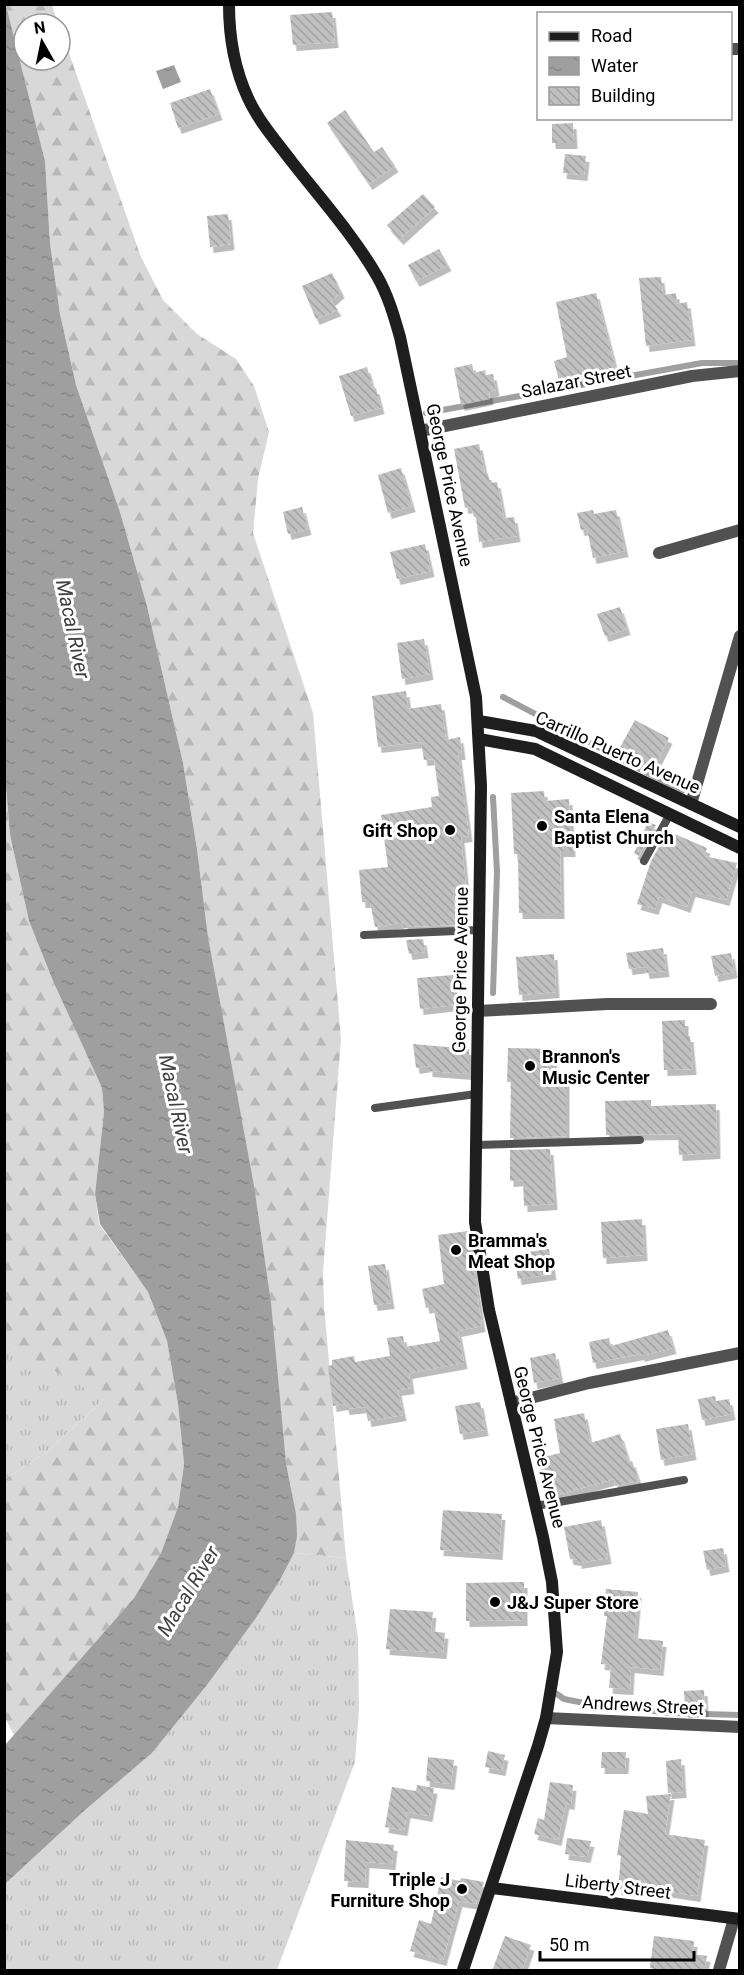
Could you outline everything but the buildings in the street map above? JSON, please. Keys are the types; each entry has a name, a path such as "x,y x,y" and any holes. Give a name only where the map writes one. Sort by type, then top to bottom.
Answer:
{"main road":[{"name":"George Price Avenue","path":"229,4 232,50 248,100 263,125 363,253 378,278 391,307 400,337 472,669 480,739 475,1222 489,1310 552,1582 557,1652 546,1718 463,1971"},
{"name":"Carrillo Puerto Avenue","path":"478,721 536,731 740,827"},
{"name":"Carrillo Puerto Avenue","path":"480,739 535,749 740,848"},
{"name":"Liberty Street","path":"492,1888 737,1919"}],"street":[{"name":"Salazar Street","path":"420,431 692,376 740,372"},
{"path":"659,553 740,530"},
{"path":"691,804 740,636"},
{"path":"478,1011 608,1004 711,1004"},
{"path":"511,1403 589,1383 740,1353"},
{"name":"Andrews Street","path":"546,1718 740,1728"},
{"path":"718,1971 737,1919"}],"lane":[{"path":"644,861 670,814"},
{"path":"364,935 479,930"},
{"path":"375,1108 476,1094"},
{"path":"476,1145 640,1140"},
{"path":"536,1506 684,1480"}],"green space":[{"path":"6,5 52,5 54,12 12,12 12,29"},
{"path":"72,62 141,257 163,300 197,334 236,359 254,386 269,432 258,479 253,533 313,713 341,1039 323,1272 346,1558 294,1553 296,1530 294,1508 183,763 147,606 120,512 76,385 60,314 50,243 45,161 23,72 72,72"},
{"path":"4,763 10,835 29,921 53,981 102,1088 104,1112 95,1194 99,1224 148,1292 167,1341 178,1404 184,1464 178,1507 161,1553 134,1598 14,1735 4,1716 5,1479 47,1452 104,1399 10,1345 5,1345"},
{"path":"4,1345 10,1345 105,1398 47,1452 5,1479"},
{"path":"294,1553 346,1558 358,1638 359,1709 355,1762 277,1970 5,1970 5,1884 84,1811 152,1753 207,1685 256,1618"}],"water":[{"name":"Macal River","path":"6,5 12,29 12,72 23,72 45,161 50,243 60,314 76,385 120,512 147,606 183,763 208,937 254,1186 271,1303 286,1463 296,1514 297,1536 294,1553 256,1618 207,1685 152,1753 84,1811 5,1884 5,1745 134,1598 161,1553 178,1507 184,1464 178,1404 167,1341 148,1292 100,1224 95,1194 104,1112 102,1088 53,981 29,921 10,835 4,763"},
{"path":"174,65 181,82 163,89 156,71"}],"waterway":[{"path":"426,413 702,363 740,363"},
{"path":"503,697 682,791"},
{"path":"493,797 497,872 493,993"},
{"path":"557,1694 564,1699 579,1702 670,1713 740,1715"}],"place":[{"name":"Santa Elena Baptist Church","path":"542,826"},
{"name":"Gift Shop","path":"450,830"},
{"name":"Brannon's Music Center","path":"530,1066"},
{"name":"Bramma's Meat Shop","path":"456,1250"},
{"name":"J&J Super Store","path":"495,1602"},
{"name":"Triple J Furniture Shop","path":"462,1889"}]}
